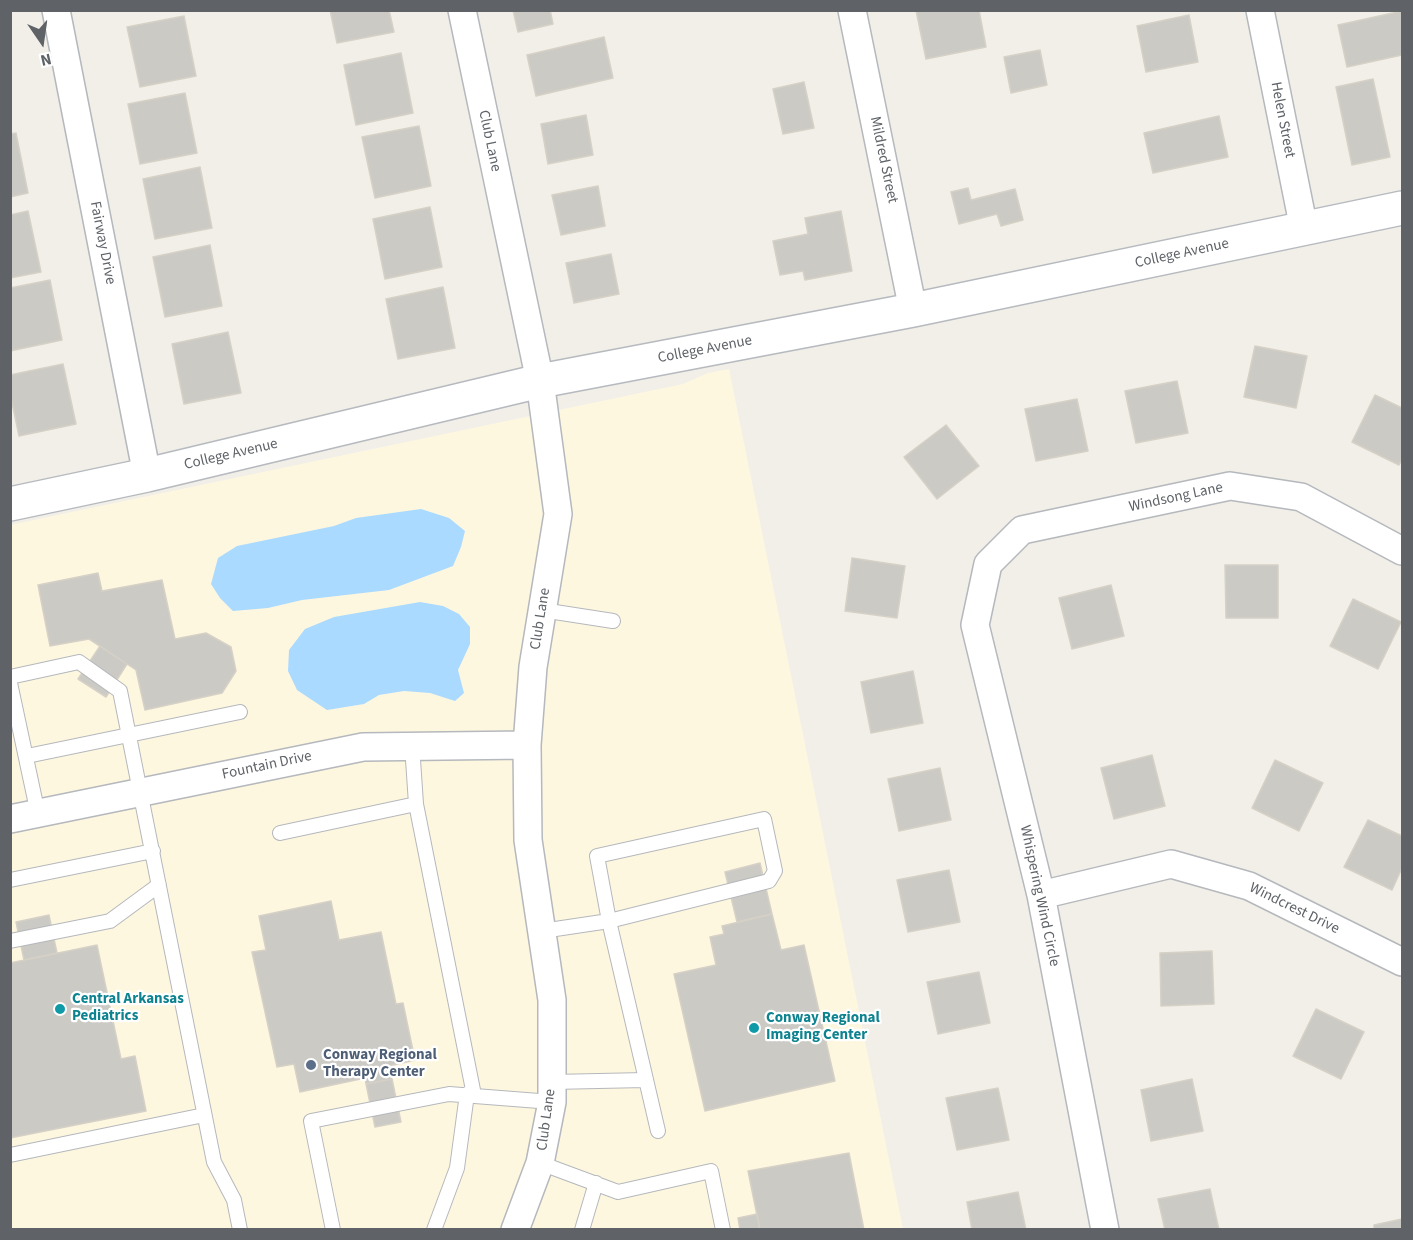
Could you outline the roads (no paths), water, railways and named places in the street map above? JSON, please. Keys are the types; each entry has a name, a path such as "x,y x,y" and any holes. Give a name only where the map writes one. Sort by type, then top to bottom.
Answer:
{"street":[{"name":"Fairway Drive","path":"56,10 147,475"},
{"name":"Club Lane","path":"462,10 540,381 558,514 533,667 527,744 528,840 552,1000 552,1092 540,1163 515,1230"},
{"name":"Mildred Street","path":"852,10 913,310"},
{"name":"Helen Street","path":"1260,10 1304,229"},
{"name":"College Avenue","path":"10,504 147,475 540,381 913,310 1402,208"},
{"name":"Windsong Lane","path":"988,564 1022,530 1230,486 1301,497 1402,551"},
{"name":"Whispering Wind Circle","path":"988,564 975,624 1041,895 1105,1230"},
{"name":"Fountain Drive","path":"10,819 363,747 527,744"},
{"name":"Windcrest Drive","path":"1041,895 1171,864 1249,886 1402,962"}],"lane":[{"path":"542,610 613,621"},
{"path":"10,677 79,662 120,691 213,1162 234,1200 240,1230"},
{"path":"10,683 12,701 27,756 38,814"},
{"path":"27,756 240,712"},
{"path":"411,745 416,804 470,1094 457,1168 434,1230"},
{"path":"280,833 416,804"},
{"path":"542,932 609,921 769,881 776,871 764,819 597,856 609,921 658,1131"},
{"path":"10,880 153,851"},
{"path":"10,941 110,921 159,885"},
{"path":"333,1230 311,1121 449,1094 552,1092 645,1080"},
{"path":"10,1155 204,1115"},
{"path":"540,1163 618,1192 711,1172 723,1230"},
{"path":"582,1230 596,1183"}],"water":[{"path":"421,509 449,518 465,531 461,547 453,566 389,590 233,611 220,598 211,584 218,558 237,546 334,526 356,518"},
{"path":"420,602 443,606 459,614 470,627 470,644 458,670 464,693 455,701 430,693 404,691 379,695 364,704 327,710 297,690 288,671 289,650 305,629 334,617"}],"place":[{"name":"Central Arkansas Pediatrics","path":"60,1009"},
{"name":"Conway Regional Imaging Center","path":"754,1028"},
{"name":"Conway Regional Therapy Center","path":"311,1065"}]}
